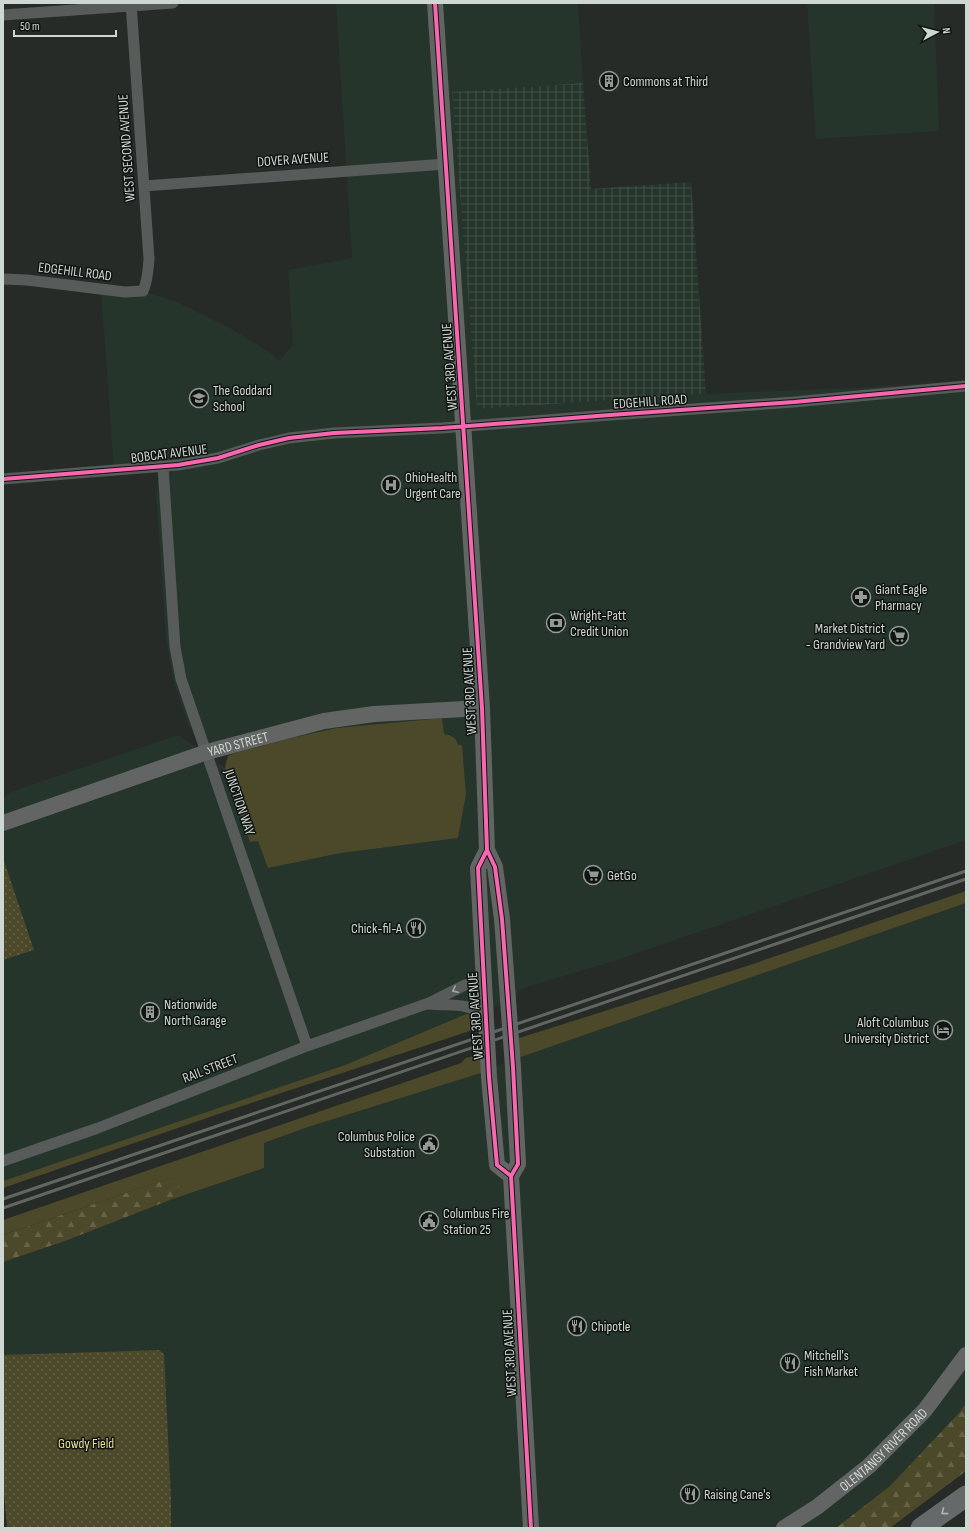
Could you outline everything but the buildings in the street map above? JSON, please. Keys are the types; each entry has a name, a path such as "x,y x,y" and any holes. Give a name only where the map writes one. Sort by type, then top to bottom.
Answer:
{"highway":[{"path":"922,1528 966,1496"}],"street":[{"path":"3,15 131,4 173,3"},
{"name":"WEST 3RD AVENUE","path":"435,3 482,708 487,850 495,867 502,919 516,1111 518,1164 510,1176 531,1528"},
{"name":"WEST SECOND AVENUE","path":"131,4 149,258 148,274 143,291"},
{"name":"DOVER AVENUE","path":"144,186 446,164"},
{"name":"EDGEHILL ROAD","path":"3,279 27,280 125,292 143,291"},
{"name":"EDGEHILL ROAD","path":"334,433 464,426 794,402 966,386"},
{"name":"BOBCAT AVENUE","path":"3,479 164,467 218,458 259,445 289,438 334,433"},
{"name":"JUNCTION WAY","path":"164,467 175,647 181,679 307,1046"},
{"name":"YARD STREET","path":"3,823 207,752 324,721 374,714 482,708"},
{"name":"WEST 3RD AVENUE","path":"487,850 478,868 490,1093 497,1165 510,1176"},
{"path":"483,980 498,986 503,994 508,1091 512,1108 516,1111"},
{"name":"RAIL STREET","path":"3,1161 98,1128 307,1046 429,1004 466,986 483,980"},
{"name":"RAIL STREET","path":"429,1004 457,1004 480,1011 486,1016"},
{"name":"OLENTANGY RIVER ROAD","path":"784,1528 817,1507 874,1461 925,1410 966,1355"}],"shaded area":[{"path":"336,3 578,3 583,83 452,92 477,409 706,394 872,387 966,380 966,840 614,961 527,987 519,991 515,1000 478,1013 465,1014 345,1065 3,1181 3,798 11,792 178,735 225,768 250,842 258,841 268,868 341,853 457,838 462,745 458,745 450,734 443,734 442,718 337,728 291,738 228,756 189,727 174,682 166,639 156,493 161,469 114,470 101,290 143,291 177,302 230,328 269,352 279,361 293,345 288,270 352,258"},
{"path":"807,3 934,3 939,131 816,139"},
{"path":"583,83 591,189 691,182 706,394 477,409 452,92"},
{"path":"966,903 966,1403 959,1413 890,1486 836,1528 171,1528 171,1499 159,1350 3,1355 3,1262 65,1241 170,1200 264,1168 264,1143 308,1127 481,1073 515,1059"}],"green space":[{"path":"442,718 444,734 453,737 458,745 462,745 466,794 458,838 341,853 268,868 258,841 250,842 225,768 228,756 291,738 337,728"},
{"path":"3,858 34,950 3,960"},
{"path":"966,891 966,903 515,1059 513,1040 747,966"},
{"path":"478,1013 485,1026 239,1107 3,1188 3,1181 345,1065 466,1014"},
{"path":"481,1054 481,1073 308,1127 264,1143 264,1168 170,1200 179,1190 170,1178 3,1235 3,1220 461,1063 466,1058"},
{"path":"170,1178 178,1180 179,1190 170,1200 65,1241 3,1262 3,1235"},
{"name":"Gowdy Field","path":"159,1350 164,1354 171,1528 7,1528 3,1482 3,1355"},
{"path":"966,1403 966,1471 890,1528 836,1528 890,1486 959,1413"}],"railway":[{"path":"3,1199 966,871"},
{"path":"3,1208 966,879"}],"cycle path":[{"path":"435,3 482,708 487,850 495,867 502,919 513,1067 518,1164 511,1176 531,1528"},
{"path":"3,479 178,465 218,458 259,445 289,438 334,433 442,428 794,402 966,386"},
{"path":"487,850 478,868 489,1077 497,1165 511,1176"}],"place":[{"name":"Commons at Third","path":"609,81"},
{"name":"The Goddard School","path":"199,398"},
{"name":"OhioHealth Urgent Care","path":"391,485"},
{"name":"Giant Eagle Pharmacy","path":"861,597"},
{"name":"Wright-Patt Credit Union","path":"556,623"},
{"name":"Market District - Grandview Yard","path":"899,636"},
{"name":"GetGo","path":"593,875"},
{"name":"Chick-fil-A","path":"416,928"},
{"name":"Nationwide North Garage","path":"150,1012"},
{"name":"Aloft Columbus University District","path":"943,1030"},
{"name":"Columbus Police Substation","path":"429,1144"},
{"name":"Columbus Fire Station 25","path":"429,1221"},
{"name":"Chipotle","path":"577,1326"},
{"name":"Mitchell's Fish Market","path":"790,1363"},
{"name":"Raising Cane's","path":"690,1494"}]}
